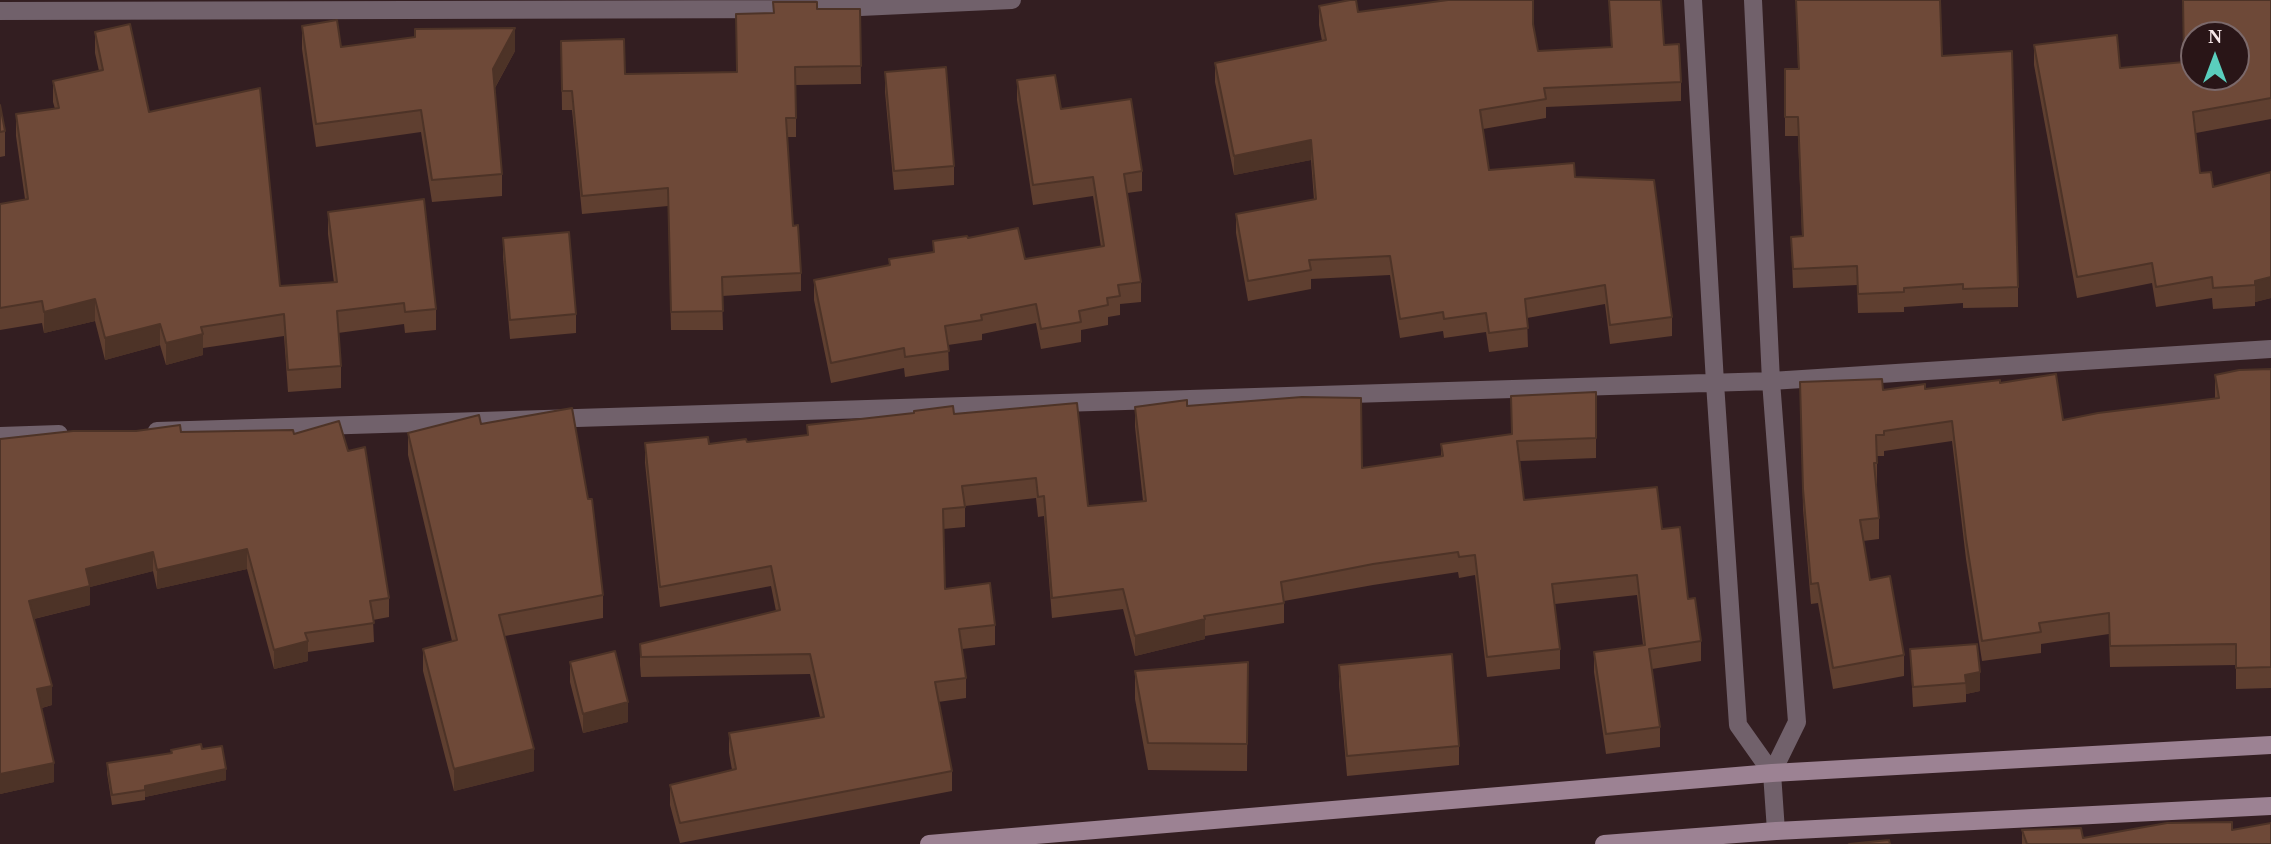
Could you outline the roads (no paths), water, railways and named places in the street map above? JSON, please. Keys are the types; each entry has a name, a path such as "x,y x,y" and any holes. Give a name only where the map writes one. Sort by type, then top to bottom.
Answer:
{"street":[{"path":"0,11 817,9 1012,0"},
{"path":"1693,0 1738,725 1772,773"},
{"path":"1753,0 1771,381 1797,722 1772,773 1776,831"},
{"path":"139,432 1771,381 2271,349"},
{"path":"0,436 70,434"},
{"path":"929,844 1772,773 2271,745"},
{"path":"1604,844 1776,831 2271,806"}]}
